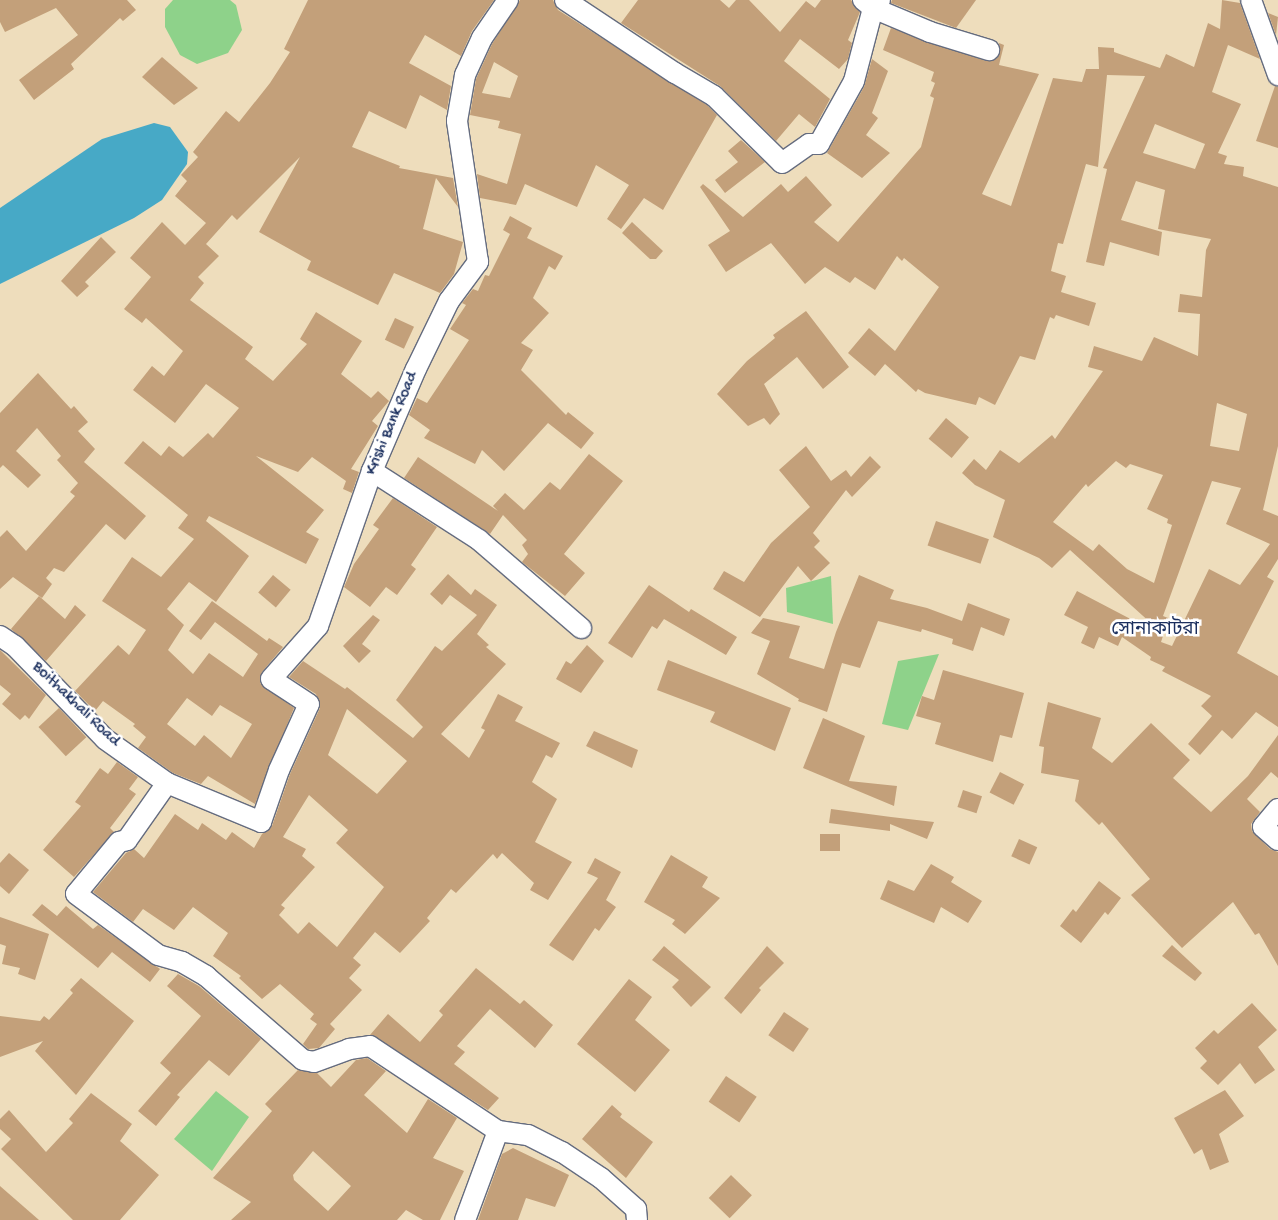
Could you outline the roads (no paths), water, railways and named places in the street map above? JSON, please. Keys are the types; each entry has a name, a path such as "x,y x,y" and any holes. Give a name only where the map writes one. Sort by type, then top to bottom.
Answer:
{"street":[{"name":"Krishi Bank Road","path":"261,822 279,770 309,704 271,678 318,626 372,471 449,301 478,262 457,121 465,74 482,38 508,0"},
{"path":"565,0 675,74 714,96 782,164 808,144 819,144 854,81 872,3 930,32 988,50"},
{"path":"1251,0 1278,75"},
{"path":"372,471 479,540 581,628"},
{"name":"Boithakhali Road","path":"0,636 15,646 105,739 167,783 261,822"},
{"path":"167,783 128,840 119,842 76,894 158,955 182,962 206,976 303,1060 314,1062 349,1049 370,1046 498,1131 528,1134 562,1152 601,1178 636,1209 637,1220"},
{"path":"1278,809 1263,827 1278,840"},
{"path":"465,1220 498,1131"}],"water":[{"path":"154,123 170,127 188,152 187,164 162,200 134,218 0,284 0,208 102,139"}],"district":[{"name":"সোনাকাটরা","path":"1155,631"}]}
